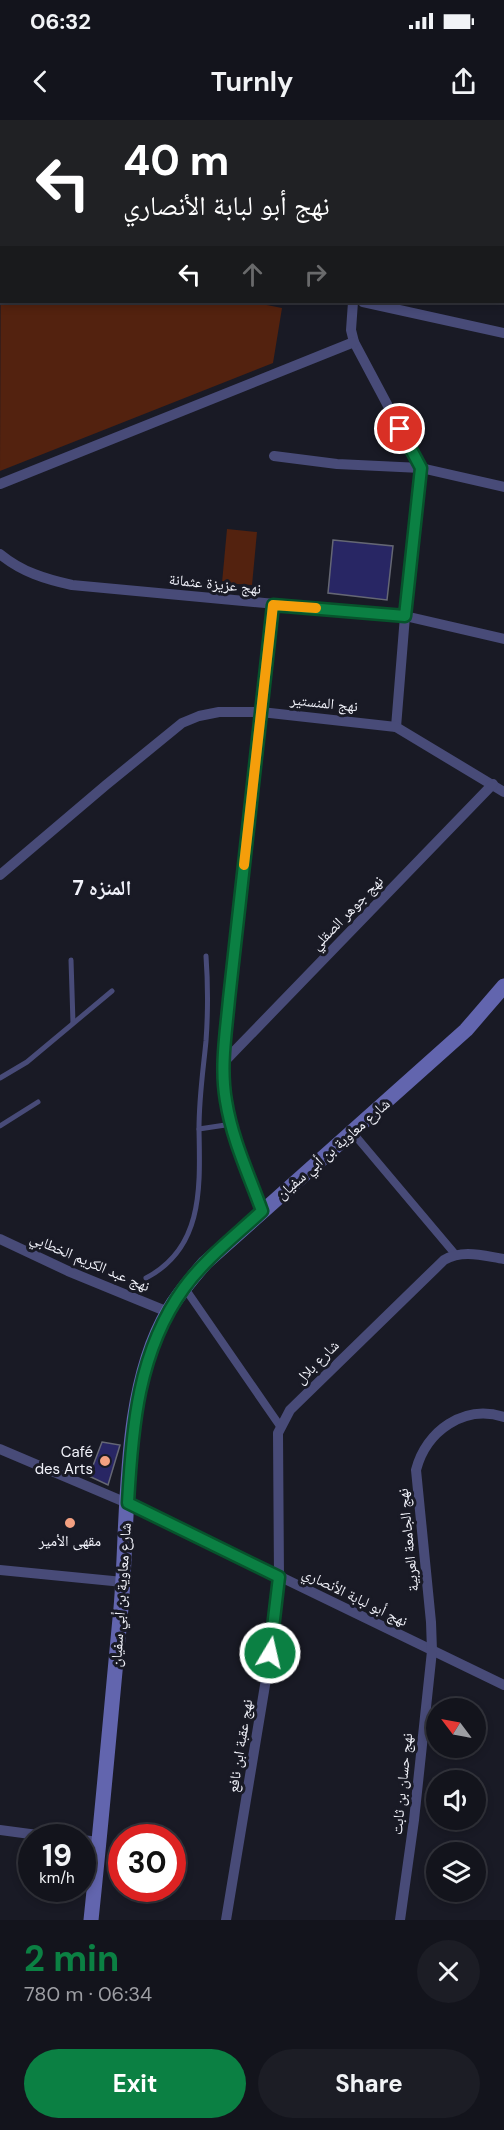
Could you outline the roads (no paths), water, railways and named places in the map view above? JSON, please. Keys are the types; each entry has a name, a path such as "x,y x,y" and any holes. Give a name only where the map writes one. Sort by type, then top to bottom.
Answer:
{"main road":[{"name":"شارع معاوية بن أبي سفيان","path":"91,1920 123,1582 132,1434 139,1390 168,1311 184,1287 205,1263 466,1030 504,986"}],"street":[{"path":"353,303 351,330 354,342 421,468 396,727"},
{"path":"368,303 504,333"},
{"path":"0,484 354,342"},
{"path":"274,456 337,464 421,468 504,487"},
{"name":"نهج عزيزة عثمانة","path":"0,554 20,569 41,578 72,585 405,616 504,639"},
{"path":"262,1211 232,1124 226,1100 223,1063 273,605"},
{"name":"نهج المنستير","path":"0,875 182,723 199,716 219,712 261,712 396,727 504,792"},
{"name":"نهج جوهر الصقلي","path":"223,1063 493,784"},
{"path":"353,1133 455,1254 465,1253 504,1258"},
{"name":"نهج عبد الكريم الخطابي","path":"0,1239 168,1311"},
{"name":"شارع بلال","path":"280,1426 290,1410 368,1332 444,1260 455,1254"},
{"path":"184,1287 280,1426 278,1433 279,1577"},
{"name":"نهج الجامعة العربية","path":"432,1651 417,1488 416,1470 419,1457 429,1440 446,1424 467,1416 492,1413 504,1417"},
{"name":"نهج أبو لبابة الأنصاري","path":"0,1449 128,1503 504,1685"},
{"path":"0,1570 123,1582"},
{"name":"نهج عقبة ابن نافع","path":"226,1920 274,1631 279,1577"},
{"name":"نهج حسان بن ثابت","path":"400,1920 414,1820 432,1651"},
{"path":"0,1830 18,1832"}],"lane":[{"path":"146,1278 169,1264 184,1244 194,1224 200,1153 199,1096 206,1032 208,982 206,956"},
{"path":"71,960 73,1023"},
{"path":"0,1078 27,1062 112,991"},
{"path":"0,1126 38,1102"},
{"path":"199,1129 232,1124"}],"place":[{"name":"Café des Arts","path":"105,1461"},
{"name":"مقهى الأمير","path":"70,1523"}],"district":[{"name":"المنزه 7","path":"102,888"}]}
